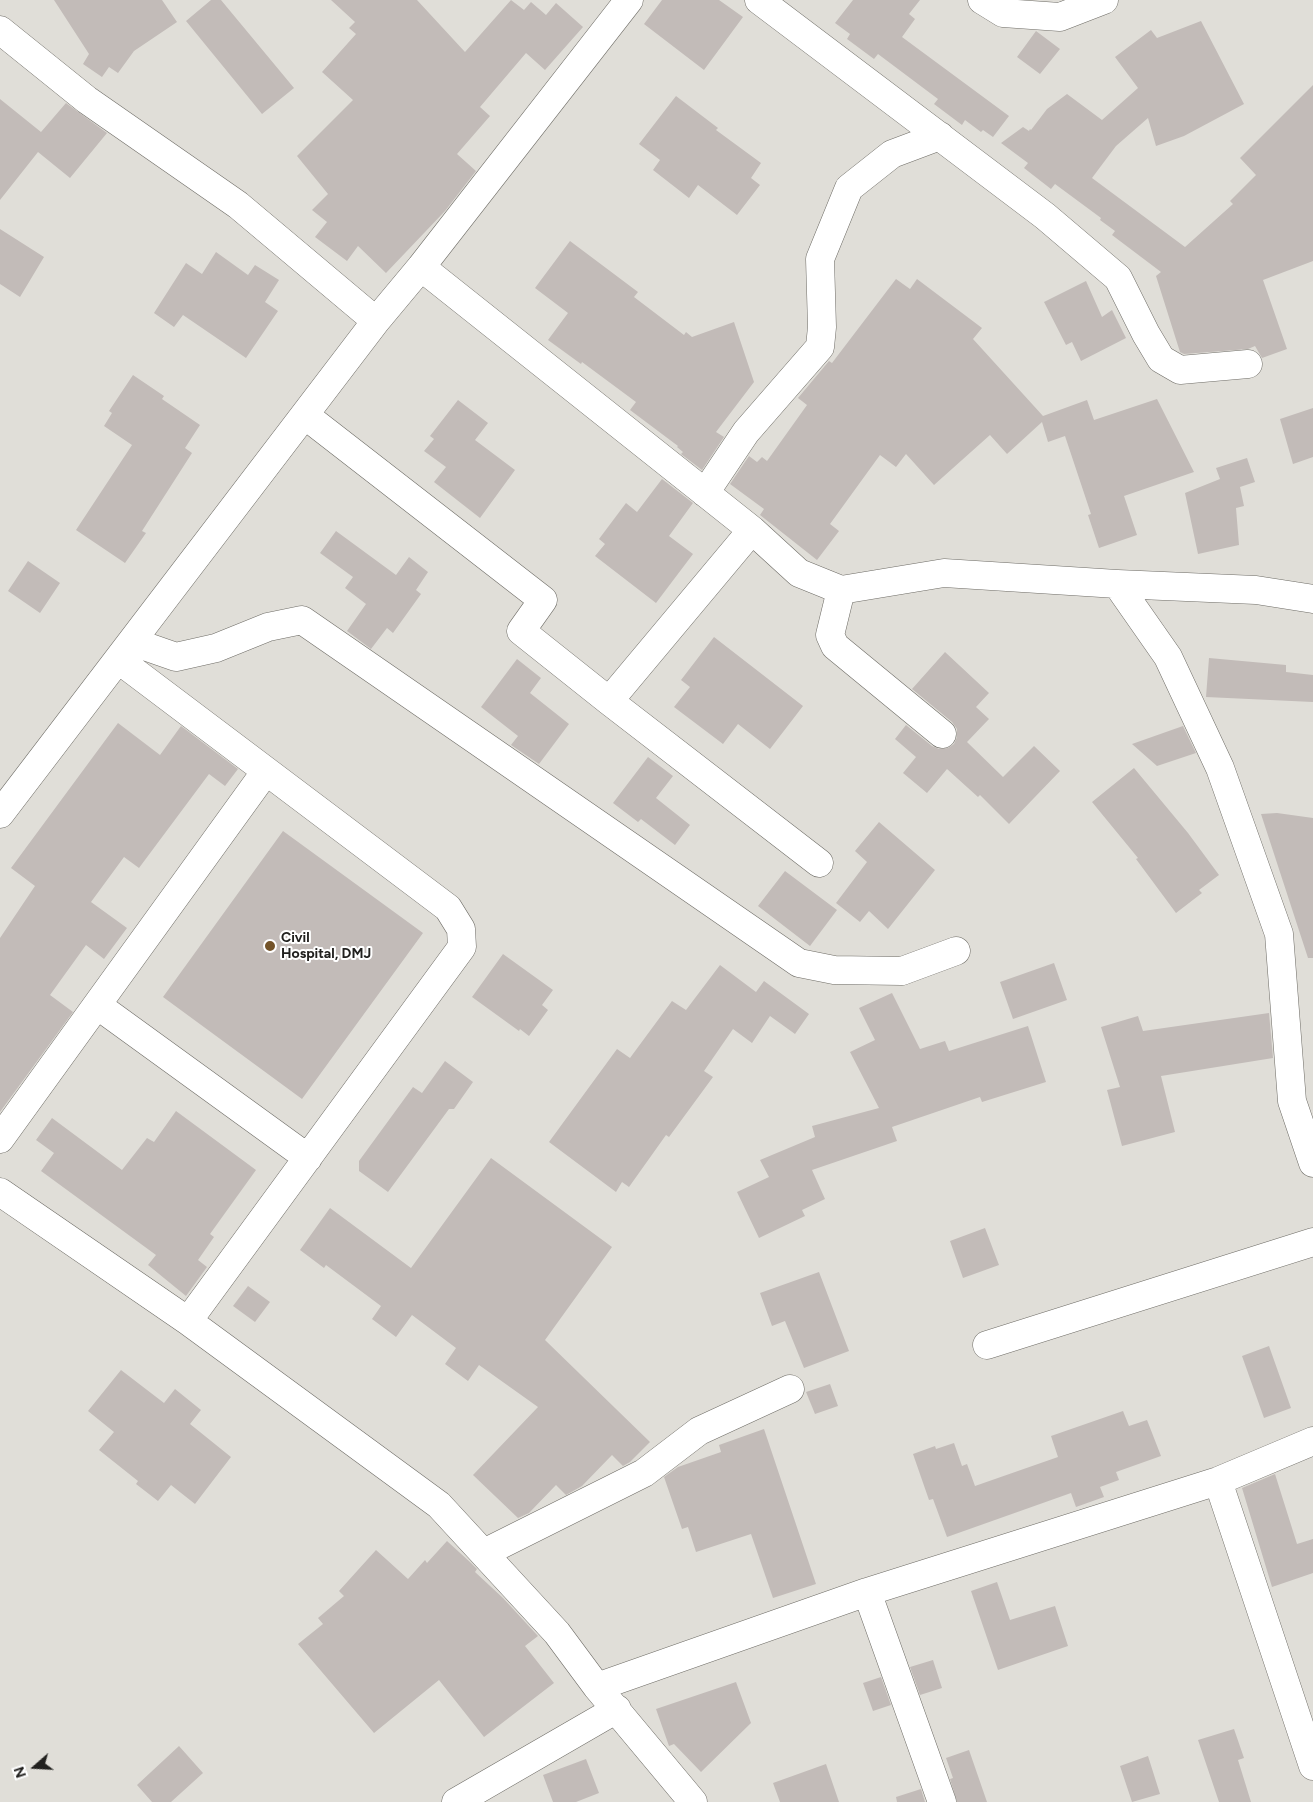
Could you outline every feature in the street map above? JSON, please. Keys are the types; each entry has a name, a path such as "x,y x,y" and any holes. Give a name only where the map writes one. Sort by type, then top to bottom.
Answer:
{"street":[{"path":"0,814 306,416 376,321 421,267 629,0"},
{"path":"759,0 1044,216 1118,278 1146,334 1161,359 1180,370 1248,364"},
{"path":"982,0 1003,13 1060,17 1104,0"},
{"path":"0,30 86,100 238,205 376,321"},
{"path":"704,493 746,432 820,347 822,327 820,259 849,188 892,154 940,136"},
{"path":"421,267 752,530 799,573 841,590 944,574 1256,590 1313,599"},
{"path":"306,416 543,600 521,632 819,863"},
{"path":"609,702 752,530"},
{"path":"1117,584 1168,657 1220,768 1279,934 1313,1163"},
{"path":"841,590 830,635 836,646 942,734"},
{"path":"126,651 176,657 216,648 268,627 302,620 799,963 834,970 902,971 956,951"},
{"path":"126,651 266,771 448,908 460,929 462,947 188,1322"},
{"path":"0,1139 266,771"},
{"path":"97,1005 308,1158"},
{"path":"0,1192 188,1322 439,1505 556,1633 597,1687 693,1802"},
{"path":"987,1345 1313,1242"},
{"path":"484,1553 644,1473 699,1431 790,1389"},
{"path":"597,1687 867,1592 1218,1481 1313,1441"},
{"path":"1218,1481 1313,1766"},
{"path":"867,1592 942,1802"},
{"path":"456,1802 617,1709"}],"building":[{"path":"54,0 162,0 177,22 134,51 118,73 109,67 102,77 83,64 89,54"},
{"path":"211,0 221,0 294,88 262,114 186,21"},
{"path":"331,0 417,0 465,52 511,0 524,10 531,2 546,15 556,3 583,27 545,70 526,53 480,107 490,116 457,154 476,171 445,211 386,273 358,246 347,261 315,237 327,222 312,210 328,194 297,156 353,100 322,72 356,34 349,28 355,22"},
{"path":"662,0 719,0 743,17 704,70 644,24"},
{"path":"853,0 920,0 909,14 915,19 902,37 1009,116 993,137 983,130 981,132 965,120 962,125 934,104 938,99 878,54 874,59 847,39 850,34 835,23"},
{"path":"1201,21 1244,104 1184,136 1156,146 1148,118 1116,146 1092,178 1185,247 1233,204 1230,201 1256,175 1240,158 1313,85 1313,261 1263,280 1287,349 1262,358 1255,346 1248,349 1184,354 1180,352 1156,276 1161,272 1112,235 1115,231 1100,220 1101,218 1055,184 1051,189 1024,168 1028,163 1001,143 1023,127 1029,131 1031,130 1047,109 1067,94 1102,120 1138,88 1115,57 1151,30 1157,38"},
{"path":"1036,31 1060,49 1040,74 1017,57"},
{"path":"676,96 718,128 716,130 761,163 751,178 760,185 737,215 698,185 689,198 653,170 660,160 639,144"},
{"path":"0,99 41,132 66,103 107,133 70,178 38,152 0,200"},
{"path":"0,229 44,257 20,297 0,284"},
{"path":"570,241 638,292 634,297 684,335 686,332 692,337 734,322 754,382 716,432 724,437 702,470 681,454 683,452 678,446 630,410 636,402 582,362 581,364 548,340 568,313 535,288"},
{"path":"216,252 248,275 255,265 279,280 265,302 278,311 246,358 183,315 174,327 154,313 186,263 202,274"},
{"path":"896,279 910,289 917,279 982,328 973,339 1043,416 1087,400 1094,420 1157,399 1194,472 1124,496 1137,535 1099,548 1088,515 1091,514 1065,436 1048,442 1042,422 1007,454 990,435 934,485 906,454 896,467 880,455 830,524 839,531 817,560 760,515 764,509 730,484 749,456 757,462 762,457 767,461 807,405 798,398 829,361 832,363"},
{"path":"1086,281 1102,317 1112,310 1126,338 1081,361 1072,342 1066,345 1044,302"},
{"path":"133,375 164,396 162,399 200,425 185,448 192,453 142,531 146,533 125,563 76,530 132,445 104,426 112,413 109,411"},
{"path":"458,400 488,423 475,440 515,470 480,518 434,482 446,467 424,451 434,439 430,436"},
{"path":"1313,408 1313,457 1293,464 1280,419"},
{"path":"1247,458 1255,482 1240,487 1244,506 1236,508 1239,545 1198,554 1185,493 1220,479 1216,468"},
{"path":"662,479 693,503 669,536 693,554 656,603 595,556 605,544 599,539 626,503 637,512"},
{"path":"336,531 396,575 409,557 428,572 416,590 421,594 393,633 387,628 371,649 347,631 366,604 345,588 353,577 320,553"},
{"path":"28,561 60,583 40,613 8,591"},
{"path":"714,637 803,706 770,749 738,724 723,744 674,707 690,687 681,680"},
{"path":"945,652 989,693 976,707 989,719 967,742 1003,777 1034,746 1060,771 1009,824 980,795 978,797 947,769 927,793 903,773 916,757 895,739 906,725 932,746 939,749 948,748 954,744 957,737 957,729 952,722 912,689"},
{"path":"1209,658 1286,665 1286,672 1313,675 1313,702 1206,697"},
{"path":"517,659 541,678 530,693 569,724 539,764 511,745 518,736 481,707"},
{"path":"118,723 160,755 181,726 238,769 225,786 209,774 139,868 124,857 91,902 127,928 104,959 86,945 50,995 73,1012 0,1112 0,938 35,886 11,868"},
{"path":"1183,726 1196,753 1157,766 1132,744"},
{"path":"648,757 673,776 656,798 690,825 675,845 641,819 638,822 613,803"},
{"path":"1134,768 1188,833 1219,875 1199,890 1202,893 1176,913 1136,859 1138,858 1092,802"},
{"path":"1277,813 1313,818 1313,958 1308,958 1261,814"},
{"path":"879,822 935,870 888,929 869,911 860,922 836,903 867,862 855,851"},
{"path":"283,831 423,933 302,1099 163,997"},
{"path":"785,871 837,910 810,946 758,906"},
{"path":"503,954 553,990 542,1005 548,1010 529,1036 520,1029 519,1031 472,997"},
{"path":"1054,963 1067,1000 1013,1019 1000,982"},
{"path":"720,965 756,992 764,981 809,1014 795,1034 770,1016 752,1043 733,1029 704,1071 713,1077 669,1137 666,1135 629,1187 622,1182 616,1192 549,1142 617,1049 630,1058 672,1001 686,1010"},
{"path":"892,993 920,1049 945,1041 949,1051 1028,1026 1046,1082 982,1102 980,1097 892,1127 897,1141 812,1170 825,1199 802,1210 805,1216 759,1238 737,1192 769,1177 760,1160 815,1137 812,1126 879,1108 850,1052 875,1040 859,1008"},
{"path":"1269,1013 1273,1058 1161,1076 1175,1132 1122,1146 1107,1090 1120,1087 1101,1027 1138,1016 1143,1031"},
{"path":"445,1061 473,1082 454,1109 449,1109 388,1192 359,1171 359,1161 413,1087 422,1093"},
{"path":"176,1111 256,1170 210,1234 214,1237 198,1260 207,1267 186,1296 148,1265 156,1255 41,1171 54,1153 36,1140 52,1118 122,1170 147,1138 154,1142"},
{"path":"491,1158 612,1247 545,1340 650,1442 630,1462 623,1466 612,1455 582,1486 566,1495 556,1485 529,1513 518,1518 473,1475 538,1407 479,1365 468,1381 445,1364 456,1348 412,1315 396,1337 372,1319 381,1306 326,1265 324,1268 300,1250 330,1208 411,1268"},
{"path":"985,1228 999,1265 963,1278 950,1241"},
{"path":"819,1272 849,1351 804,1368 785,1321 772,1326 760,1293"},
{"path":"248,1286 270,1302 255,1322 233,1306"},
{"path":"1269,1346 1291,1408 1264,1418 1242,1356"},
{"path":"121,1370 164,1403 175,1389 201,1410 190,1424 231,1457 195,1504 171,1485 158,1501 136,1484 138,1481 99,1450 114,1432 88,1411"},
{"path":"830,1384 838,1406 815,1414 806,1392"},
{"path":"1123,1411 1129,1426 1147,1420 1161,1456 1116,1472 1119,1480 1100,1487 1104,1497 1076,1507 1071,1493 947,1537 933,1499 929,1500 913,1454 935,1446 936,1449 954,1443 962,1466 967,1464 975,1486 1058,1457 1051,1436"},
{"path":"764,1429 816,1584 773,1598 751,1534 696,1552 688,1527 682,1529 664,1477 678,1467 721,1452 719,1445"},
{"path":"1275,1474 1297,1544 1313,1539 1313,1573 1272,1587 1242,1488"},
{"path":"447,1541 477,1569 475,1572 503,1598 538,1636 525,1646 554,1683 484,1737 439,1680 374,1733 298,1644 323,1624 318,1618 344,1596 339,1591 376,1550 408,1579 425,1560 427,1563"},
{"path":"997,1582 1010,1620 1055,1606 1068,1646 998,1670 971,1591"},
{"path":"933,1660 942,1688 920,1695 910,1667"},
{"path":"881,1677 891,1705 873,1711 863,1683"},
{"path":"736,1682 751,1723 701,1772 674,1744 669,1746 656,1709"},
{"path":"1234,1729 1244,1758 1238,1760 1251,1802 1219,1802 1198,1740"},
{"path":"179,1746 203,1773 171,1802 152,1802 137,1785"},
{"path":"969,1750 987,1802 957,1802 950,1779 953,1778 946,1758"},
{"path":"1148,1756 1160,1794 1132,1802 1120,1766"},
{"path":"586,1759 599,1793 576,1802 553,1802 543,1775"},
{"path":"826,1764 839,1802 780,1802 773,1783"},
{"path":"921,1789 925,1802 897,1802 896,1797"}],"place":[{"name":"Civil Hospital, DMJ","path":"270,946"}]}
